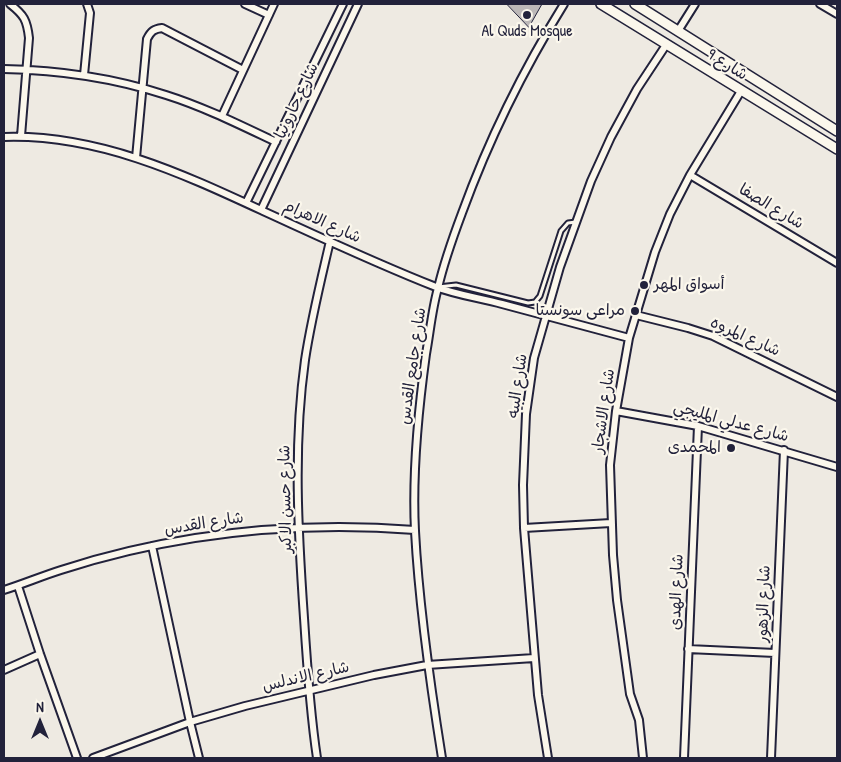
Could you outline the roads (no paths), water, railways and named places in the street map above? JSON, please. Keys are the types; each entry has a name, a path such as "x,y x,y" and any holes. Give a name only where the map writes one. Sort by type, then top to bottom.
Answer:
{"main road":[{"name":"شارع 9","path":"601,4 837,149"},
{"name":"شارع 9","path":"635,4 837,131"}],"street":[{"path":"10,4 21,13 28,24 29,38 21,136"},
{"path":"245,4 268,15"},
{"path":"222,116 274,4"},
{"name":"شارع حارونيا","path":"246,203 342,4"},
{"name":"شارع حارونيا","path":"261,210 358,4"},
{"name":"شارع جامع القدس","path":"442,758 428,665 415,530 418,420 424,372 438,287 454,233 473,182 519,82 564,4"},
{"path":"678,31 695,4"},
{"path":"820,4 837,14"},
{"path":"84,75 90,5"},
{"path":"136,158 147,39 150,32 155,28 162,28 243,70"},
{"name":"شارع البيه","path":"548,758 534,658 524,528 523,485 526,414 534,358 576,222 591,181 611,137 637,89 666,45"},
{"path":"4,68 84,75 142,88 167,95 222,116 276,142"},
{"name":"شارع الاشجار","path":"643,758 639,720 630,694 617,600 611,523 610,465 616,411 630,338 654,252 670,214 690,175 741,91"},
{"name":"شارع الاهرام","path":"4,137 21,136 91,146 136,158 190,177 330,241 438,287 630,338"},
{"name":"شارع الصفا","path":"690,175 837,263"},
{"name":"شارع حسن الاكبر","path":"317,758 309,690 298,527 297,460 305,361 313,312 330,241"},
{"name":"شارع المروه","path":"636,315 713,336 837,397"},
{"name":"شارع عدلي المليجي","path":"616,411 698,426 837,467"},
{"name":"شارع الهدى","path":"684,758 698,426"},
{"name":"شارع الزهور","path":"771,758 784,450"},
{"path":"524,528 611,523"},
{"name":"شارع القدس","path":"4,590 61,570 152,546 198,538 298,527 372,527 415,530"},
{"path":"152,546 199,758"},
{"path":"18,586 77,758"},
{"path":"688,649 775,653"},
{"path":"4,670 40,654"},
{"name":"شارع الاندلس","path":"93,758 190,722 309,690 428,665 534,658"}],"lane":[{"path":"438,287 456,285 535,302 540,296 561,231 565,226 576,222"}],"place":[{"name":"Al Quds Mosque","path":"527,15"},
{"name":"أسواق المهر","path":"644,285"},
{"name":"مراعى سونستا","path":"635,311"},
{"name":"المحمدى","path":"731,448"}]}
